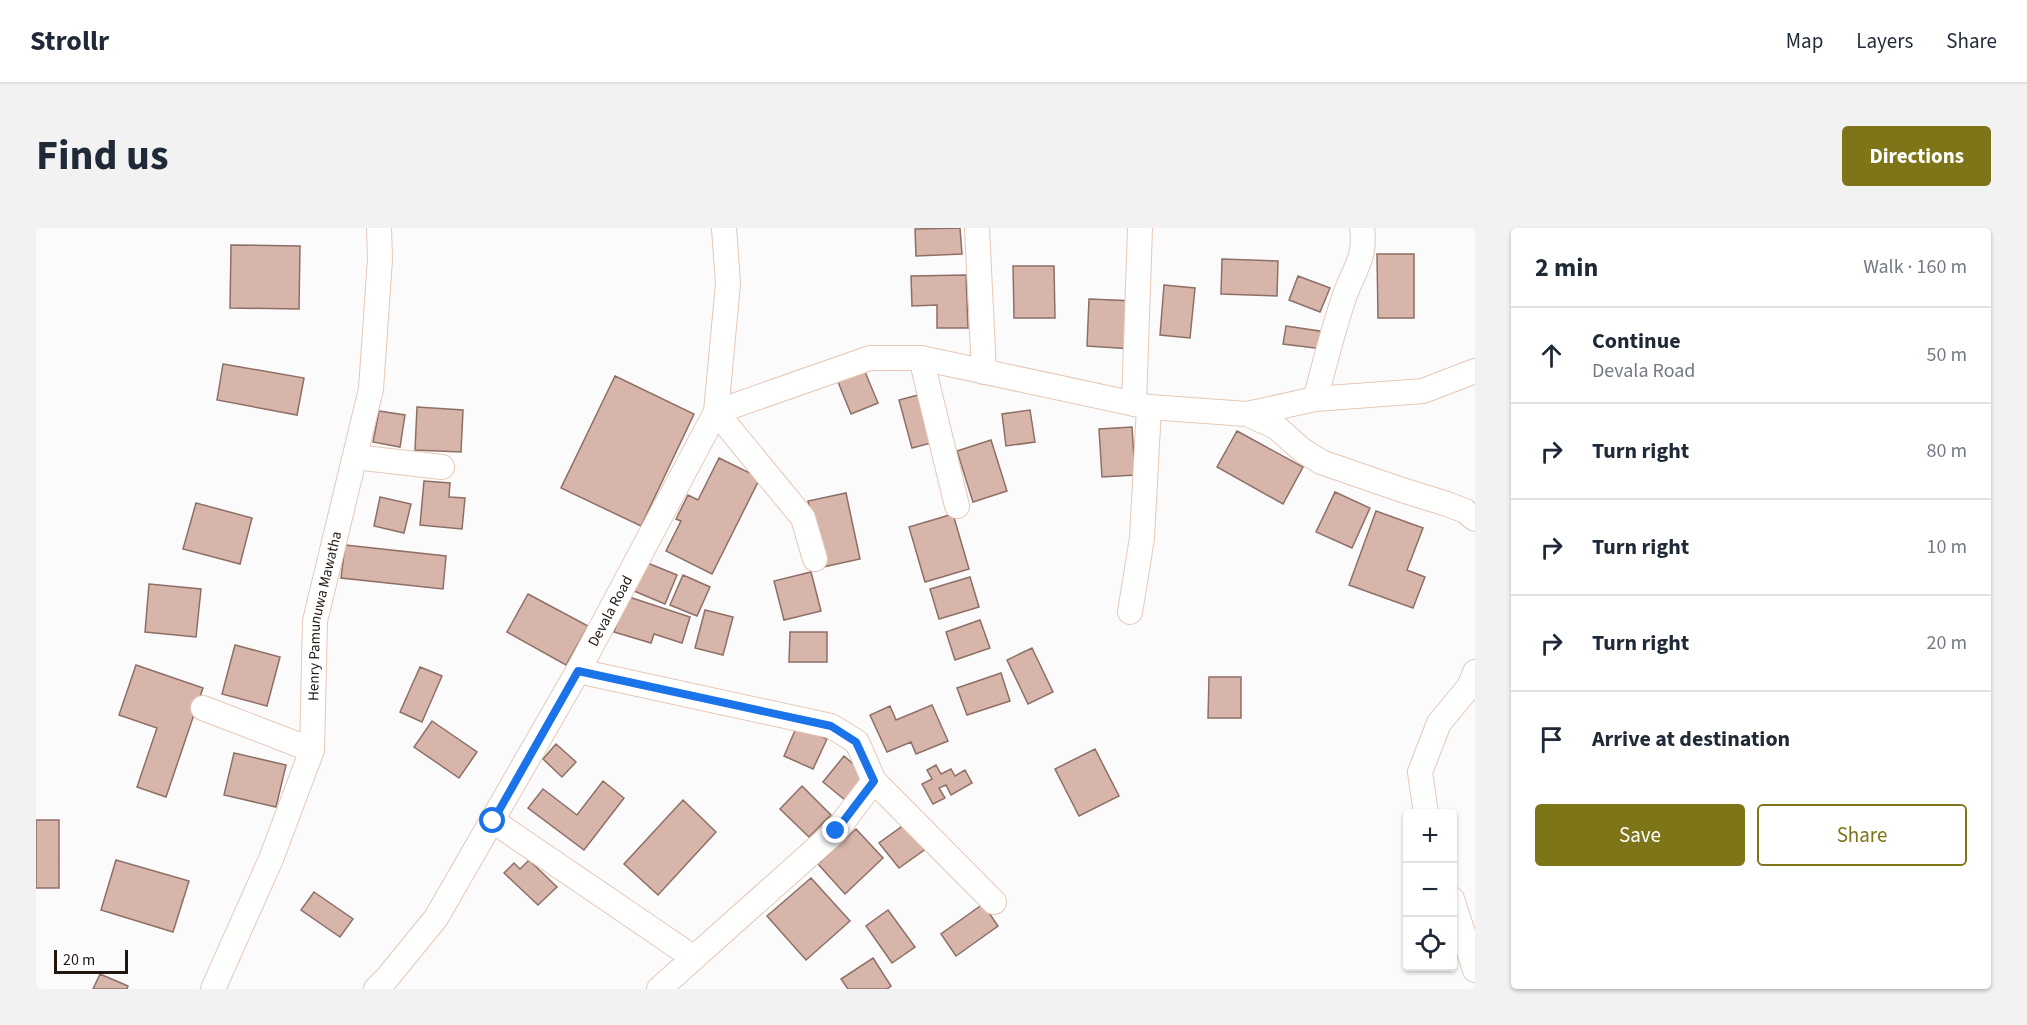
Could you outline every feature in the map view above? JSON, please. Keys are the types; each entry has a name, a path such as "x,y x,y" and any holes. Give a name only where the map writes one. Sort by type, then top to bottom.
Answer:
{"street":[{"name":"Henry Pamunuwa Mawatha","path":"213,989 272,859 312,750 315,621 371,389 380,259 379,228"},
{"name":"Devala Road","path":"376,989 436,918 578,671 716,412 728,284 724,228"},
{"path":"977,228 984,372"},
{"path":"1130,612 1142,538 1140,228"},
{"path":"1315,399 1346,293 1359,266 1364,239 1362,228"},
{"path":"816,560 803,518 716,412 870,358 921,358 1141,406 1247,414 1315,399 1424,391 1475,371"},
{"path":"921,358 957,506"},
{"path":"1247,414 1276,427 1302,450 1321,462 1447,504 1465,511 1475,519"},
{"path":"355,457 442,467"},
{"path":"578,671 831,726 856,742 874,781 994,902"},
{"path":"1425,809 1420,772 1439,723 1469,687 1475,672"},
{"path":"203,708 312,750"},
{"path":"659,989 836,831 874,781"},
{"path":"493,821 694,958"},
{"path":"1457,914 1475,970"}],"building":[{"path":"960,228 962,254 916,256 915,229"},
{"path":"231,245 300,246 299,309 230,308"},
{"path":"1377,254 1414,254 1414,318 1378,318"},
{"path":"1222,259 1278,261 1277,296 1221,294"},
{"path":"1013,266 1054,266 1055,318 1014,318"},
{"path":"966,275 968,328 937,328 937,305 912,306 911,276"},
{"path":"1298,276 1330,288 1320,312 1289,300"},
{"path":"1164,285 1195,288 1190,338 1160,335"},
{"path":"1089,299 1136,301 1133,349 1087,346"},
{"path":"1286,326 1326,332 1323,349 1283,344"},
{"path":"223,364 304,378 297,415 217,400"},
{"path":"863,367 878,403 851,414 836,377"},
{"path":"615,376 694,414 641,526 561,488"},
{"path":"922,394 935,442 912,448 899,400"},
{"path":"417,407 463,410 461,452 415,450"},
{"path":"1030,410 1035,442 1006,446 1002,414"},
{"path":"379,411 405,415 400,447 373,442"},
{"path":"1132,427 1135,475 1102,477 1099,429"},
{"path":"1237,431 1303,467 1283,504 1217,467"},
{"path":"991,440 1007,491 973,502 957,451"},
{"path":"719,458 760,478 712,574 666,551 681,521 676,519 688,495 698,500"},
{"path":"424,481 450,483 449,497 465,498 462,529 420,525"},
{"path":"1335,492 1370,508 1352,548 1316,532"},
{"path":"846,493 860,559 823,567 808,501"},
{"path":"380,497 411,504 404,533 374,526"},
{"path":"196,503 252,518 240,564 183,549"},
{"path":"1376,511 1423,528 1407,570 1425,577 1413,608 1349,585"},
{"path":"953,514 969,569 925,582 909,527"},
{"path":"345,545 446,556 443,589 341,578"},
{"path":"645,562 677,575 665,604 634,591"},
{"path":"811,572 821,611 784,620 774,581"},
{"path":"683,575 710,587 697,616 670,605"},
{"path":"970,577 979,607 939,619 930,589"},
{"path":"149,584 201,589 196,637 145,632"},
{"path":"528,594 588,626 566,665 507,632"},
{"path":"626,596 690,617 682,643 654,634 651,643 614,632"},
{"path":"705,610 733,617 723,655 695,648"},
{"path":"980,620 990,648 955,660 946,632"},
{"path":"790,632 827,632 827,662 789,662"},
{"path":"235,645 280,657 267,706 222,694"},
{"path":"1032,648 1053,692 1028,704 1007,660"},
{"path":"136,665 203,688 166,797 137,787 157,728 119,715"},
{"path":"420,667 442,676 422,722 400,712"},
{"path":"1001,673 1010,701 967,715 957,688"},
{"path":"1209,677 1241,677 1241,718 1208,718"},
{"path":"932,705 948,741 916,754 911,742 887,752 870,715 890,706 896,720"},
{"path":"432,721 477,752 459,778 414,747"},
{"path":"797,726 827,739 813,769 784,756"},
{"path":"556,744 576,762 562,777 543,759"},
{"path":"1095,749 1119,796 1079,816 1055,769"},
{"path":"234,753 286,765 276,807 224,795"},
{"path":"844,756 866,775 845,800 823,782"},
{"path":"936,765 941,774 951,769 955,776 965,770 972,783 951,795 946,785 939,788 945,798 933,804 922,784 932,779 927,770"},
{"path":"603,781 624,798 584,850 528,808 543,789 577,815"},
{"path":"802,786 831,815 809,837 780,809"},
{"path":"683,800 716,832 658,895 624,864"},
{"path":"36,820 59,820 59,888 36,888"},
{"path":"908,822 927,848 899,868 879,843"},
{"path":"856,829 883,858 845,894 818,864"},
{"path":"116,860 189,881 173,932 101,910"},
{"path":"529,860 557,887 538,905 504,873 514,863 520,869"},
{"path":"811,878 850,921 806,960 767,916"},
{"path":"314,892 353,919 340,937 301,910"},
{"path":"983,904 998,926 956,956 941,934"},
{"path":"888,910 915,947 892,963 866,926"},
{"path":"873,958 891,986 887,989 848,989 841,979"},
{"path":"100,974 128,986 127,989 93,989"}],"route":[{"path":"493,821 578,671 831,726 856,742 874,781 836,831"}]}
